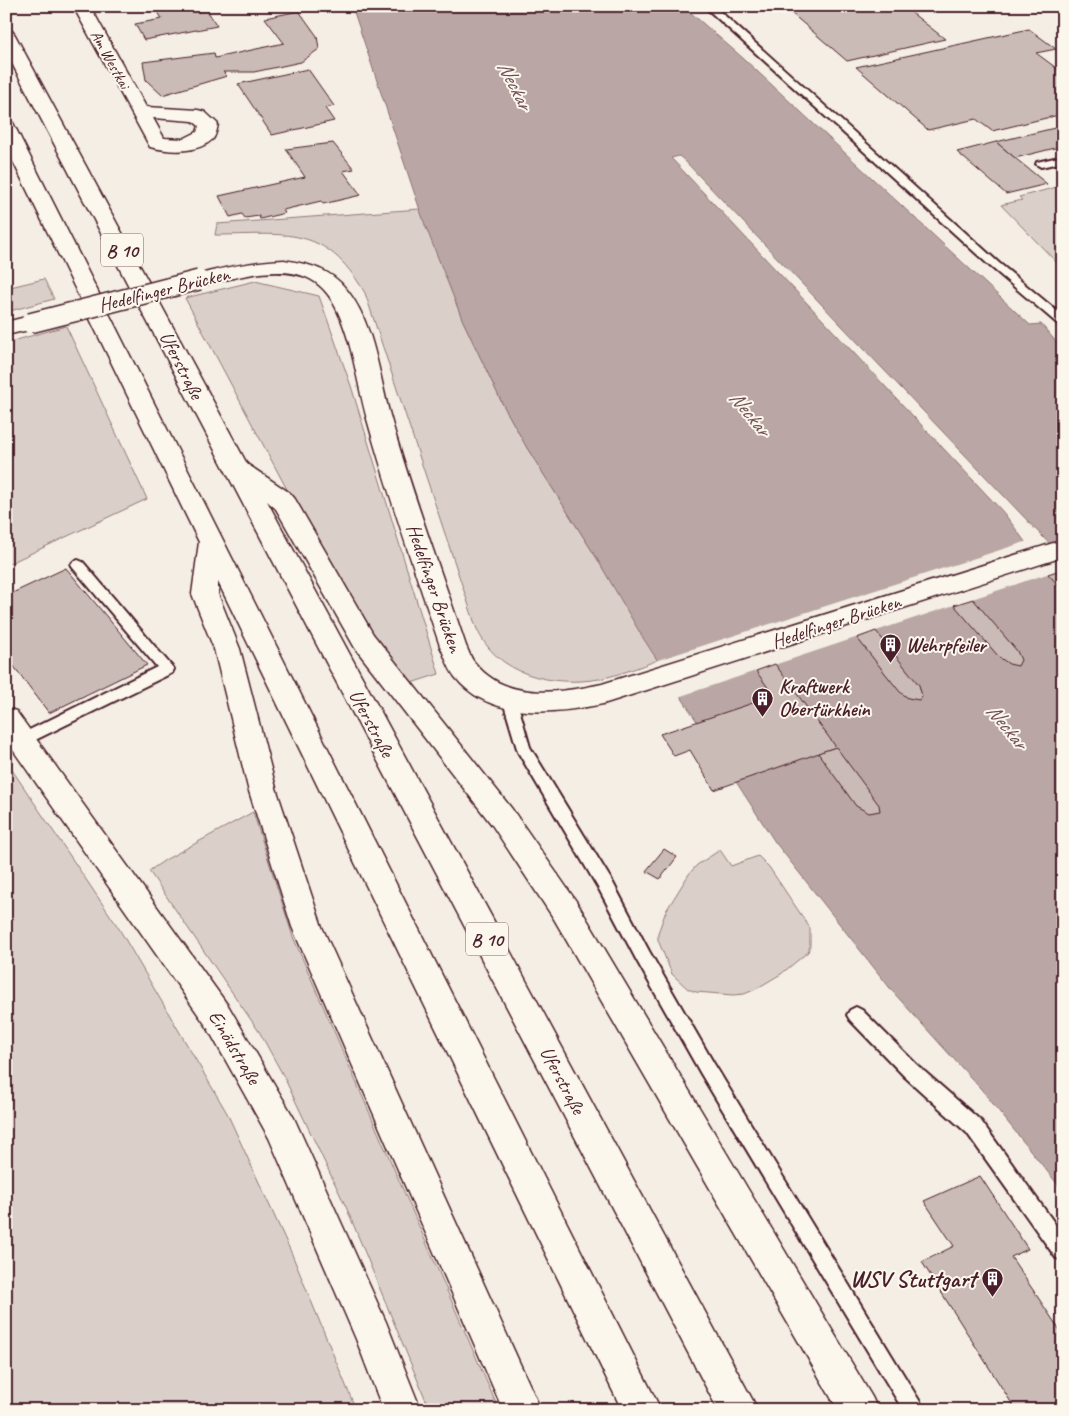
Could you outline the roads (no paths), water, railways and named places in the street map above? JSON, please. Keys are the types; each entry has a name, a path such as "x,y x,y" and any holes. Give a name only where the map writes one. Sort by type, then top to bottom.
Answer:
{"main road":[{"name":"Am Westkai","path":"82,6 141,112"},
{"name":"Uferstraße","path":"6,35 739,1410"},
{"name":"B 10","path":"6,127 642,1410"},
{"name":"Hedelfinger Brücken","path":"6,329 242,270 279,267 297,269 311,273 331,284 353,321 379,418 453,646 465,670 474,680 508,698 533,702 566,702 625,688 1063,548"},
{"path":"235,467 281,498 364,641 502,817 555,896 732,1192 859,1410"},
{"path":"212,540 205,594 227,649 262,788 308,926 319,956 522,1410"},
{"name":"Einödstraße","path":"14,729 218,1016 268,1103 282,1129 365,1317 402,1410"}],"lane":[{"path":"708,6 995,265 1063,322"},
{"path":"1041,164 1063,158"},
{"path":"14,729 167,669 78,565"},
{"path":"508,698 523,748 606,886 643,956 707,1068 915,1410"},
{"path":"856,1015 912,1071 974,1127 1063,1251"}],"water":[{"name":"Neckar","path":"352,6 683,6 744,59 1030,325 1041,324 1063,350 1063,558 684,160 679,156 671,158 1003,512 1063,590 1063,1191 981,1089 893,992 775,842 643,638 596,557 527,448 502,403 463,321 425,225"}],"place":[{"name":"Wehrpfeiler","path":"890,664"},
{"name":"Kraftwerk Obertürkhein","path":"763,717"},
{"name":"WSV Stuttgart","path":"992,1298"}]}
